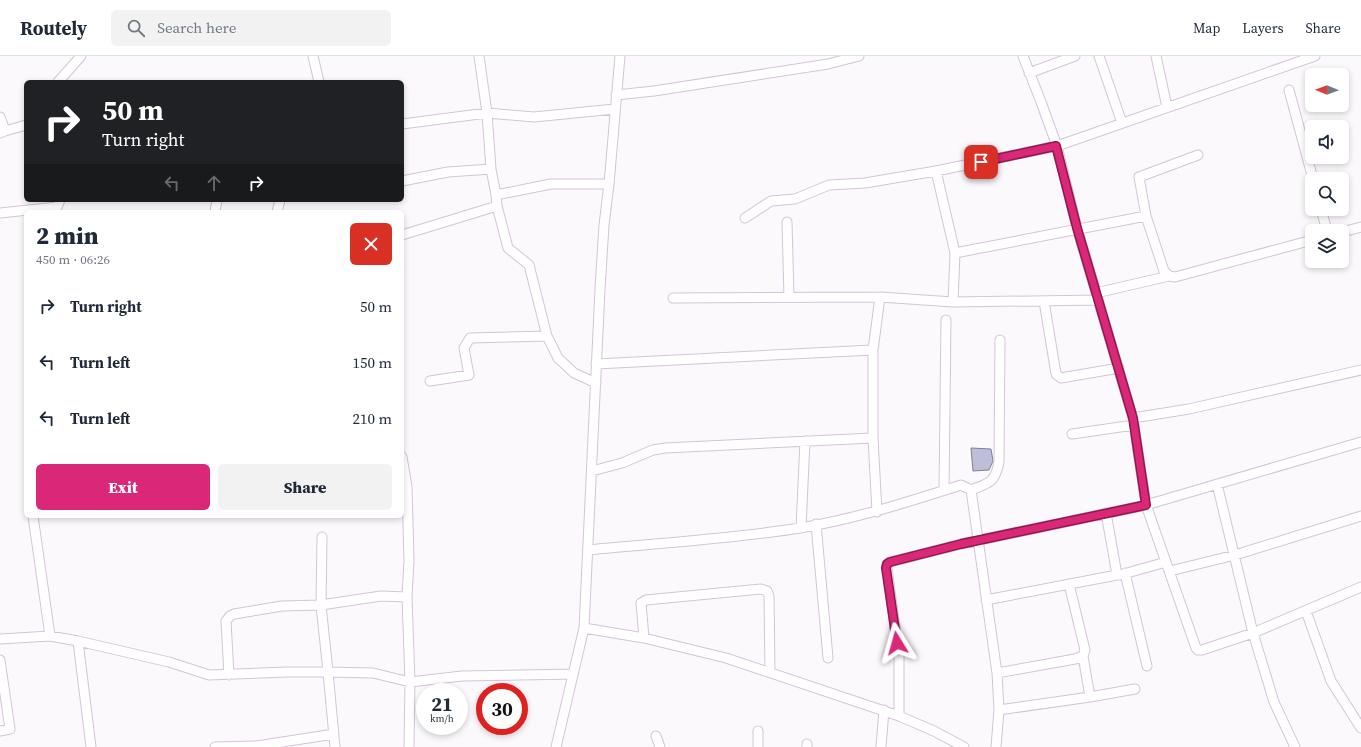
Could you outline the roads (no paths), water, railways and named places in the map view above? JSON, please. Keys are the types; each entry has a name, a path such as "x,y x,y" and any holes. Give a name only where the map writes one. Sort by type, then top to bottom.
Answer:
{"street":[{"path":"60,80 81,56"},
{"path":"313,56 319,80"},
{"path":"479,56 487,113 491,169 497,206 508,248 529,265 547,336 558,358 574,373 596,383"},
{"path":"556,747 584,628 604,225 620,56"},
{"path":"616,95 654,91 828,64 859,56"},
{"path":"1023,56 1042,102 1056,146 1077,228 1134,422 1146,505 1198,650 1253,633 1361,587"},
{"path":"1029,73 1075,56"},
{"path":"1099,56 1122,123"},
{"path":"1156,56 1167,107"},
{"path":"745,218 771,201 795,199 829,184 865,183 936,171 1056,146 1315,56"},
{"path":"1290,90 1311,172"},
{"path":"404,124 487,113 534,117 615,109"},
{"path":"0,117 2,132 24,126"},
{"path":"1169,276 1164,271 1146,216 1139,177 1198,155"},
{"path":"404,181 448,172 491,169"},
{"path":"936,171 955,253 953,302"},
{"path":"496,195 551,184 609,184"},
{"path":"25,210 58,206"},
{"path":"404,234 497,206"},
{"path":"0,213 24,210"},
{"path":"955,253 1077,228 1146,216"},
{"path":"787,222 789,297"},
{"path":"1349,231 1361,228"},
{"path":"673,298 880,297 953,302 1044,301 1097,296 1169,276 1175,277 1305,242"},
{"path":"877,512 873,438 873,350 880,297"},
{"path":"1044,301 1056,374 1061,378 1119,368"},
{"path":"944,490 946,320"},
{"path":"430,382 469,375 464,348 470,338 547,336"},
{"path":"971,490 988,483 996,475 999,462 1000,340"},
{"path":"596,364 873,350"},
{"path":"1072,434 1134,422 1361,370"},
{"path":"592,471 622,463 653,450 665,448 873,438"},
{"path":"801,528 805,441"},
{"path":"899,716 899,657 887,564 918,554 1146,505 1361,442"},
{"path":"404,469 407,487 409,560 407,597 410,682 409,747"},
{"path":"1217,484 1253,633 1274,702 1295,747"},
{"path":"588,550 720,538 801,528 877,512 962,485 971,490"},
{"path":"971,490 997,673 999,710 996,747"},
{"path":"1106,513 1121,574 1147,666"},
{"path":"1170,571 1235,555 1361,516"},
{"path":"33,518 50,636"},
{"path":"816,524 828,658"},
{"path":"322,537 321,605 335,747"},
{"path":"986,600 1121,574 1166,562"},
{"path":"1069,584 1085,650 1083,656 1090,697"},
{"path":"644,638 641,603 646,600 761,589 767,591 770,596 770,672"},
{"path":"229,675 226,621 230,616 282,606 321,605 381,596 407,597"},
{"path":"1306,611 1331,681 1361,728"},
{"path":"584,628 644,638 726,658 884,710 934,731 964,747"},
{"path":"0,639 50,636 78,640 169,662 209,675 287,672 373,673 410,682 462,676 573,674"},
{"path":"78,640 91,747"},
{"path":"997,673 1075,659 1083,656"},
{"path":"0,660 10,729 0,731"},
{"path":"999,710 1090,697 1135,688"},
{"path":"881,747 884,710"},
{"path":"758,731 758,747"},
{"path":"214,747 257,746 334,734"},
{"path":"656,736 660,747"}]}
